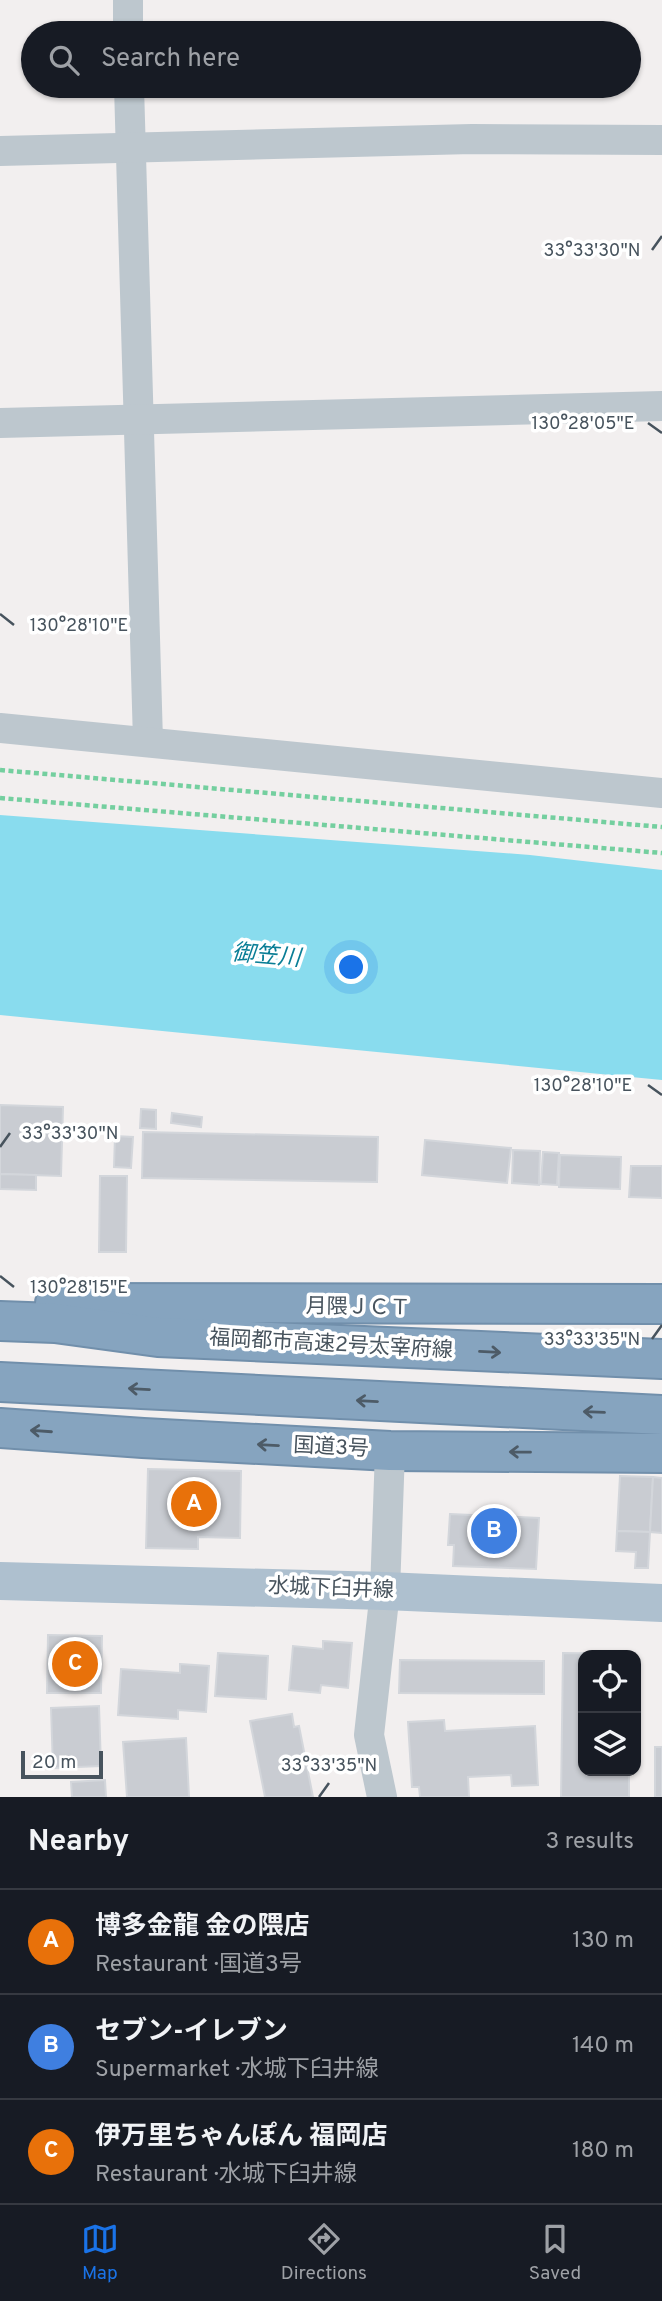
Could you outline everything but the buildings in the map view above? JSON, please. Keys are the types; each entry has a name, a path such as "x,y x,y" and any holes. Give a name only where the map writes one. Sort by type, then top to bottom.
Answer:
{"highway":[{"path":"0,1303 662,1304"},
{"name":"月隈ＪＣＴ","path":"55,1322 159,1308 266,1306 662,1314"},
{"name":"福岡都市高速2号太宰府線","path":"0,1321 55,1322 158,1337 662,1359"},
{"path":"0,1382 662,1415"},
{"name":"国道3号","path":"0,1428 390,1451 662,1453"}],"main road":[{"name":"水城下臼井線","path":"0,1581 385,1591 662,1603"}],"street":[{"path":"128,0 128,21"},
{"path":"129,98 148,741"},
{"path":"0,151 472,139 662,140"},
{"path":"0,423 662,406"},
{"path":"0,728 662,793"},
{"path":"383,1797 369,1735 385,1591 390,1451"}],"path":[{"path":"0,770 662,827"},
{"path":"0,798 662,853"}],"water":[{"name":"御笠川","path":"0,815 530,855 662,870 662,1080 0,1015"}],"place":[{"name":"博多金龍 金の隈店","path":"194,1504"},
{"name":"セブン-イレブン","path":"494,1531"},
{"name":"伊万里ちゃんぽん 福岡店","path":"75,1664"}]}
